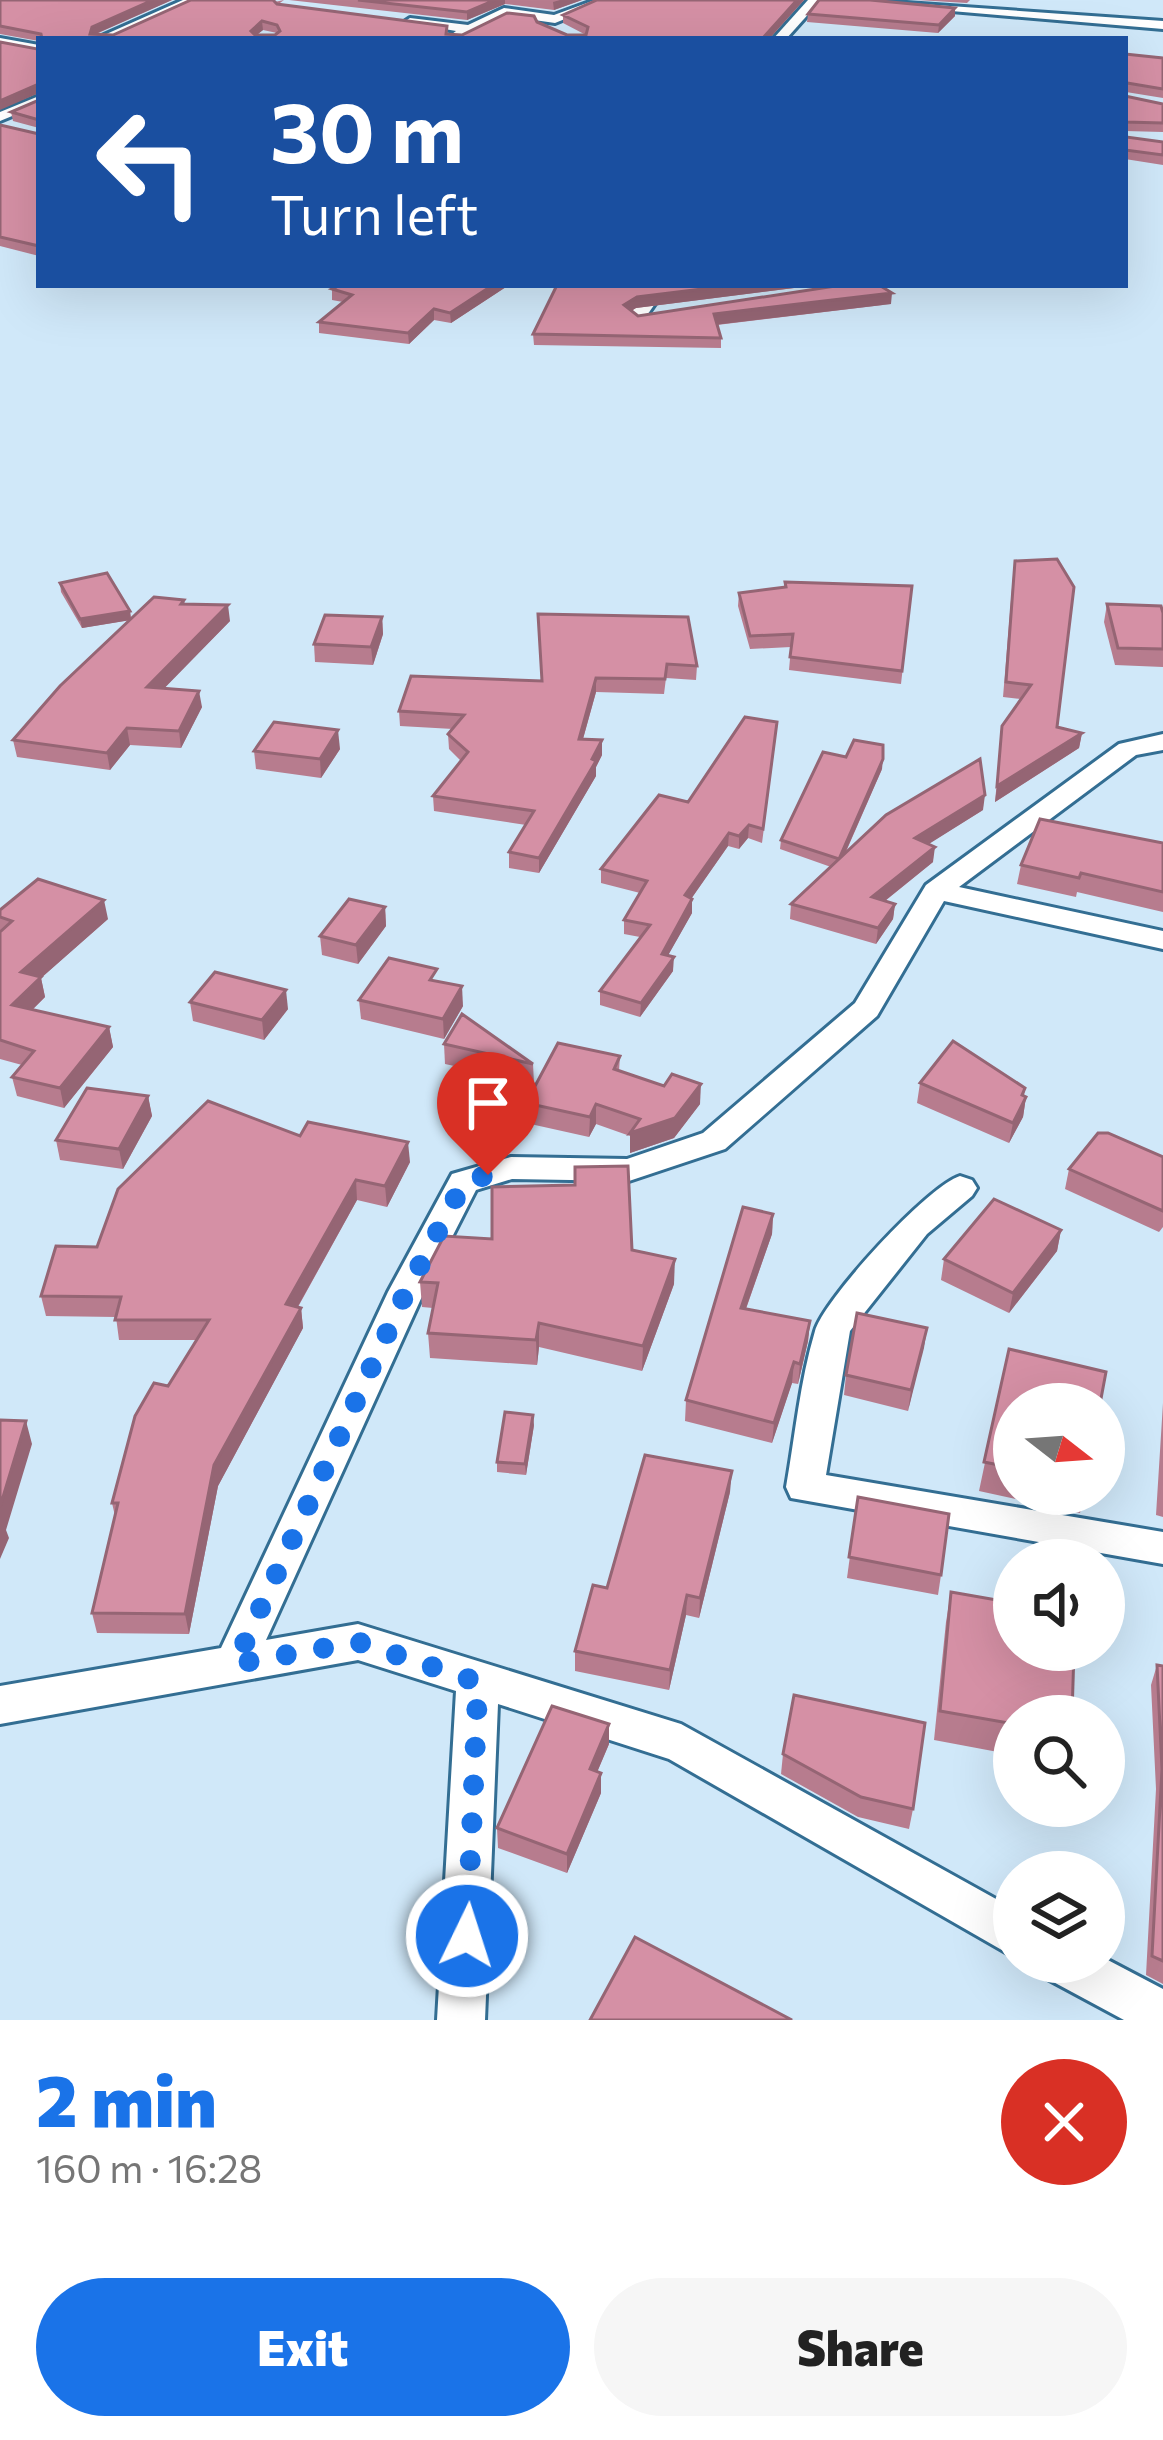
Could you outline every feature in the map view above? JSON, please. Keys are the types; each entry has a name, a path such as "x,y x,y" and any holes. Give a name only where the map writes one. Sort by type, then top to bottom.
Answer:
{"street":[{"path":"108,36 193,0"},
{"path":"456,36 525,0"},
{"path":"504,12 557,24 606,0"},
{"path":"782,36 815,0"},
{"path":"870,0 1036,15 1078,24 1163,25"},
{"path":"1022,0 1036,15"},
{"path":"400,21 470,29"},
{"path":"0,41 36,48"},
{"path":"0,53 20,45"},
{"path":"0,117 36,101"},
{"path":"0,126 20,131"},
{"path":"657,288 637,317 660,314"},
{"path":"235,1664 406,1292 464,1182 511,1168 629,1170 714,1141 866,1009 936,892 1128,748 1163,742"},
{"path":"936,892 1163,940"},
{"path":"960,1189 915,1226 833,1327 805,1487 1163,1548"},
{"path":"0,1705 358,1642 681,1743 993,1922"},
{"path":"461,2020 478,1682"},
{"path":"1104,1983 1163,2014"}],"building":[{"path":"0,0 153,0 92,27 90,34 113,35 191,0 273,0 447,26 446,34 462,35 507,13 534,16 537,22 567,35 586,35 588,27 563,15 597,0 797,0 765,36 41,36 0,26","holes":["262,21 277,25 280,31 275,35 251,31"]},
{"path":"358,0 495,0 467,12"},
{"path":"819,0 955,8 939,25 808,14"},
{"path":"0,42 36,49 36,85 0,101"},
{"path":"1128,54 1163,58 1163,89 1128,83"},
{"path":"1128,97 1163,104 1163,123 1128,122"},
{"path":"36,101 36,119 11,112"},
{"path":"0,125 36,133 36,245 0,237"},
{"path":"1128,137 1163,142 1163,155 1128,150"},
{"path":"488,288 450,313 434,309 408,333 319,322 352,295 332,289"},
{"path":"556,288 710,288 637,297 624,305 638,316 822,288 884,288 892,293 714,314 721,338 533,334"},
{"path":"1057,559 1074,587 1057,727 1082,733 997,786 1002,726 1031,685 1006,682 1015,561"},
{"path":"107,573 130,611 80,619 60,583"},
{"path":"785,582 912,586 902,671 790,657 793,634 750,636 739,593 786,587"},
{"path":"154,597 184,600 181,604 228,605 147,687 199,691 179,731 127,728 107,753 13,740 60,686"},
{"path":"1107,604 1161,606 1163,649 1118,648"},
{"path":"538,614 688,617 697,666 667,664 665,679 596,678 579,739 602,740 592,759 596,761 539,858 509,852 534,811 433,796 468,752 448,734 464,715 399,711 411,676 542,681"},
{"path":"325,615 382,617 371,647 314,644"},
{"path":"745,717 777,722 763,829 749,825 739,836 729,833 685,895 692,899 662,954 674,957 641,1003 600,991 650,925 624,920 647,881 601,869 659,795 688,802"},
{"path":"274,722 338,730 320,759 254,751"},
{"path":"854,740 883,745 883,759 839,859 781,840 823,752 846,757"},
{"path":"980,759 985,795 915,838 935,847 872,897 895,904 878,928 791,904 886,815"},
{"path":"1040,819 1163,843 1163,892 1021,865"},
{"path":"38,879 104,900 21,972 41,977 12,1005 109,1027 60,1088 12,1077 34,1051 0,1040 0,932 12,921 0,917 0,910"},
{"path":"349,899 385,907 356,945 320,936"},
{"path":"389,958 437,969 430,980 462,986 443,1019 359,1000"},
{"path":"215,972 286,990 262,1020 190,1002"},
{"path":"462,1014 533,1064 444,1044"},
{"path":"953,1041 1025,1088 1022,1095 1026,1097 1013,1123 920,1083"},
{"path":"558,1043 620,1056 614,1069 664,1086 672,1074 701,1084 675,1118 630,1133 640,1119 596,1104 590,1117 526,1103"},
{"path":"87,1088 148,1096 119,1149 56,1140"},
{"path":"208,1101 300,1136 308,1122 408,1142 385,1186 356,1180 286,1304 301,1308 214,1465 185,1614 92,1613 118,1503 112,1503 135,1416 154,1383 168,1386 209,1320 115,1320 121,1297 41,1296 56,1246 97,1247 118,1189"},
{"path":"1098,1133 1163,1157 1163,1211 1069,1169"},
{"path":"628,1166 632,1250 675,1259 643,1346 539,1323 536,1340 428,1333 438,1283 420,1282 444,1236 492,1239 492,1187 575,1185 575,1167"},
{"path":"994,1199 1061,1230 1013,1293 944,1259"},
{"path":"743,1207 773,1214 741,1308 810,1321 800,1364 794,1362 774,1423 686,1400"},
{"path":"857,1313 927,1328 911,1390 846,1375"},
{"path":"1009,1349 1106,1372 1104,1383 1001,1383"},
{"path":"505,1412 533,1415 525,1464 497,1462"},
{"path":"0,1420 26,1421 0,1507"},
{"path":"993,1421 993,1464 984,1462"},
{"path":"645,1455 732,1471 700,1598 687,1595 670,1670 575,1651 593,1585 607,1588"},
{"path":"858,1497 949,1514 941,1575 849,1557"},
{"path":"951,1592 993,1599 993,1671 1073,1671 1073,1695 993,1695 993,1720 940,1711"},
{"path":"1157,1665 1163,1666 1163,1961 1152,1956 1162,1769"},
{"path":"794,1695 925,1723 913,1809 861,1797 783,1754"},
{"path":"552,1706 609,1724 590,1769 601,1773 567,1854 497,1828"},
{"path":"635,1937 792,2020 590,2020"}],"route":[{"path":"467,1936 478,1682 358,1642 235,1664 406,1292 464,1182 488,1175"}]}
